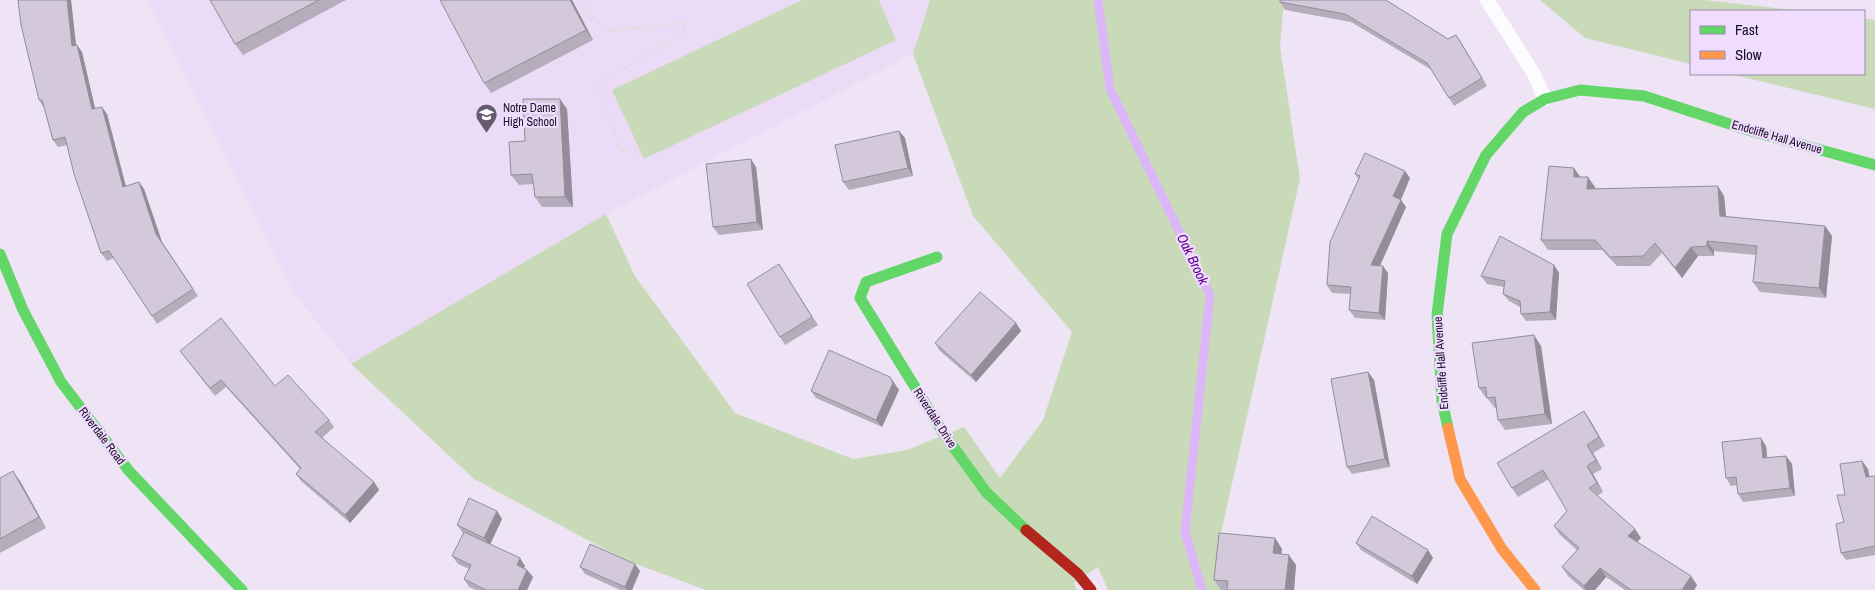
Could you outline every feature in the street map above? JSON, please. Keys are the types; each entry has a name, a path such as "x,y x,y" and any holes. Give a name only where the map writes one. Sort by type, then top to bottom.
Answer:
{"street":[{"name":"Endcliffe Hall Avenue","path":"1535,590 1502,549 1460,479 1442,401 1437,315 1447,234 1486,155 1523,112 1545,99 1580,90 1644,96 1748,130 1875,165"},
{"name":"Riverdale Road","path":"0,254 23,310 61,382 129,471 242,590"},
{"name":"Riverdale Drive","path":"936,257 866,282 860,298 944,434 986,492 1013,519 1078,574 1091,590"}],"lane":[{"path":"1487,0 1534,74 1545,99"}],"path":[{"path":"583,0 586,9 607,31 685,23 683,34 597,84 620,150 641,154"}],"shaded area":[{"name":"Notre Dame High School","path":"147,0 930,0 913,54 606,214 351,364 294,294"}],"green space":[{"path":"802,0 879,0 896,40 644,159 612,90"},
{"path":"930,0 1284,0 1280,46 1300,179 1221,533 1224,590 1108,590 1098,567 1074,583 1077,590 706,590 623,559 474,479 351,364 606,214 635,276 735,413 853,459 907,450 964,427 1000,478 1043,420 1072,332 973,216 913,54"},
{"path":"1540,0 1704,0 1793,10 1690,10 1690,64 1585,38"},
{"path":"1865,18 1875,20 1875,109 1735,75 1865,75"}],"building":[{"path":"18,0 67,0 72,46 77,45 92,109 102,107 123,187 139,182 156,234 193,289 152,316 109,251 101,253 74,174 65,137 53,140 42,100 39,100 21,25"},
{"path":"210,0 319,0 235,44"},
{"path":"440,0 570,0 586,30 484,83"},
{"path":"1280,0 1386,0 1448,39 1456,35 1482,78 1449,98 1427,63 1345,14 1280,2"},
{"path":"523,99 560,99 565,197 535,197 532,174 511,175 509,142 525,141"},
{"path":"899,131 908,168 843,182 835,145"},
{"path":"1365,153 1405,171 1393,196 1401,200 1371,265 1383,266 1379,313 1349,310 1351,287 1327,285 1330,242 1360,176 1355,174"},
{"path":"751,159 757,222 713,227 706,164"},
{"path":"1549,166 1574,168 1574,177 1588,177 1587,189 1718,186 1720,216 1825,226 1819,288 1753,282 1757,246 1707,241 1707,246 1691,247 1675,268 1655,243 1643,256 1610,257 1595,240 1541,240"},
{"path":"1500,236 1554,265 1550,312 1521,314 1520,301 1503,294 1505,281 1481,276"},
{"path":"779,264 812,317 780,337 747,284"},
{"path":"980,292 1016,323 971,375 935,343"},
{"path":"221,318 275,386 288,375 329,420 315,432 374,482 345,515 296,474 301,468 221,380 210,388 180,351"},
{"path":"1534,335 1545,414 1498,420 1495,397 1487,398 1486,387 1479,388 1472,343"},
{"path":"829,350 890,377 893,383 876,420 811,391"},
{"path":"1368,372 1385,459 1347,467 1331,379"},
{"path":"1584,411 1599,437 1587,445 1596,460 1587,466 1597,483 1589,488 1635,529 1628,536 1691,576 1682,590 1631,590 1600,568 1584,586 1562,567 1579,548 1554,526 1567,511 1543,470 1512,488 1497,463"},
{"path":"1761,438 1763,458 1786,456 1790,488 1738,494 1736,477 1726,478 1722,442"},
{"path":"1862,461 1866,477 1875,476 1875,546 1841,553 1836,524 1844,522 1837,495 1845,495 1840,464"},
{"path":"13,471 39,517 0,539 0,478"},
{"path":"469,498 497,511 484,538 457,525"},
{"path":"1372,516 1428,550 1412,576 1356,543"},
{"path":"464,532 520,558 517,565 527,570 518,590 486,590 464,579 471,565 452,556"},
{"path":"1219,533 1275,538 1273,553 1289,555 1285,590 1227,590 1228,581 1214,580"},
{"path":"590,544 635,564 625,587 580,567"}],"waterway":[{"name":"Oak Brook","path":"1098,0 1110,89 1210,295 1185,532 1202,590"}],"traffic: fast":[{"path":"1448,428 1442,401 1437,315 1447,234 1486,155 1523,112 1545,99 1580,90 1644,96 1748,130 1875,165"},
{"path":"0,254 23,310 61,382 129,471 242,590"},
{"path":"937,257 866,282 860,298 944,434 986,492 1026,530"}],"traffic: slow":[{"path":"1448,428 1460,479 1502,549 1535,590"}],"traffic: jam":[{"path":"1026,530 1078,574 1091,590"}],"place":[{"name":"Notre Dame High School","path":"487,134"}]}
